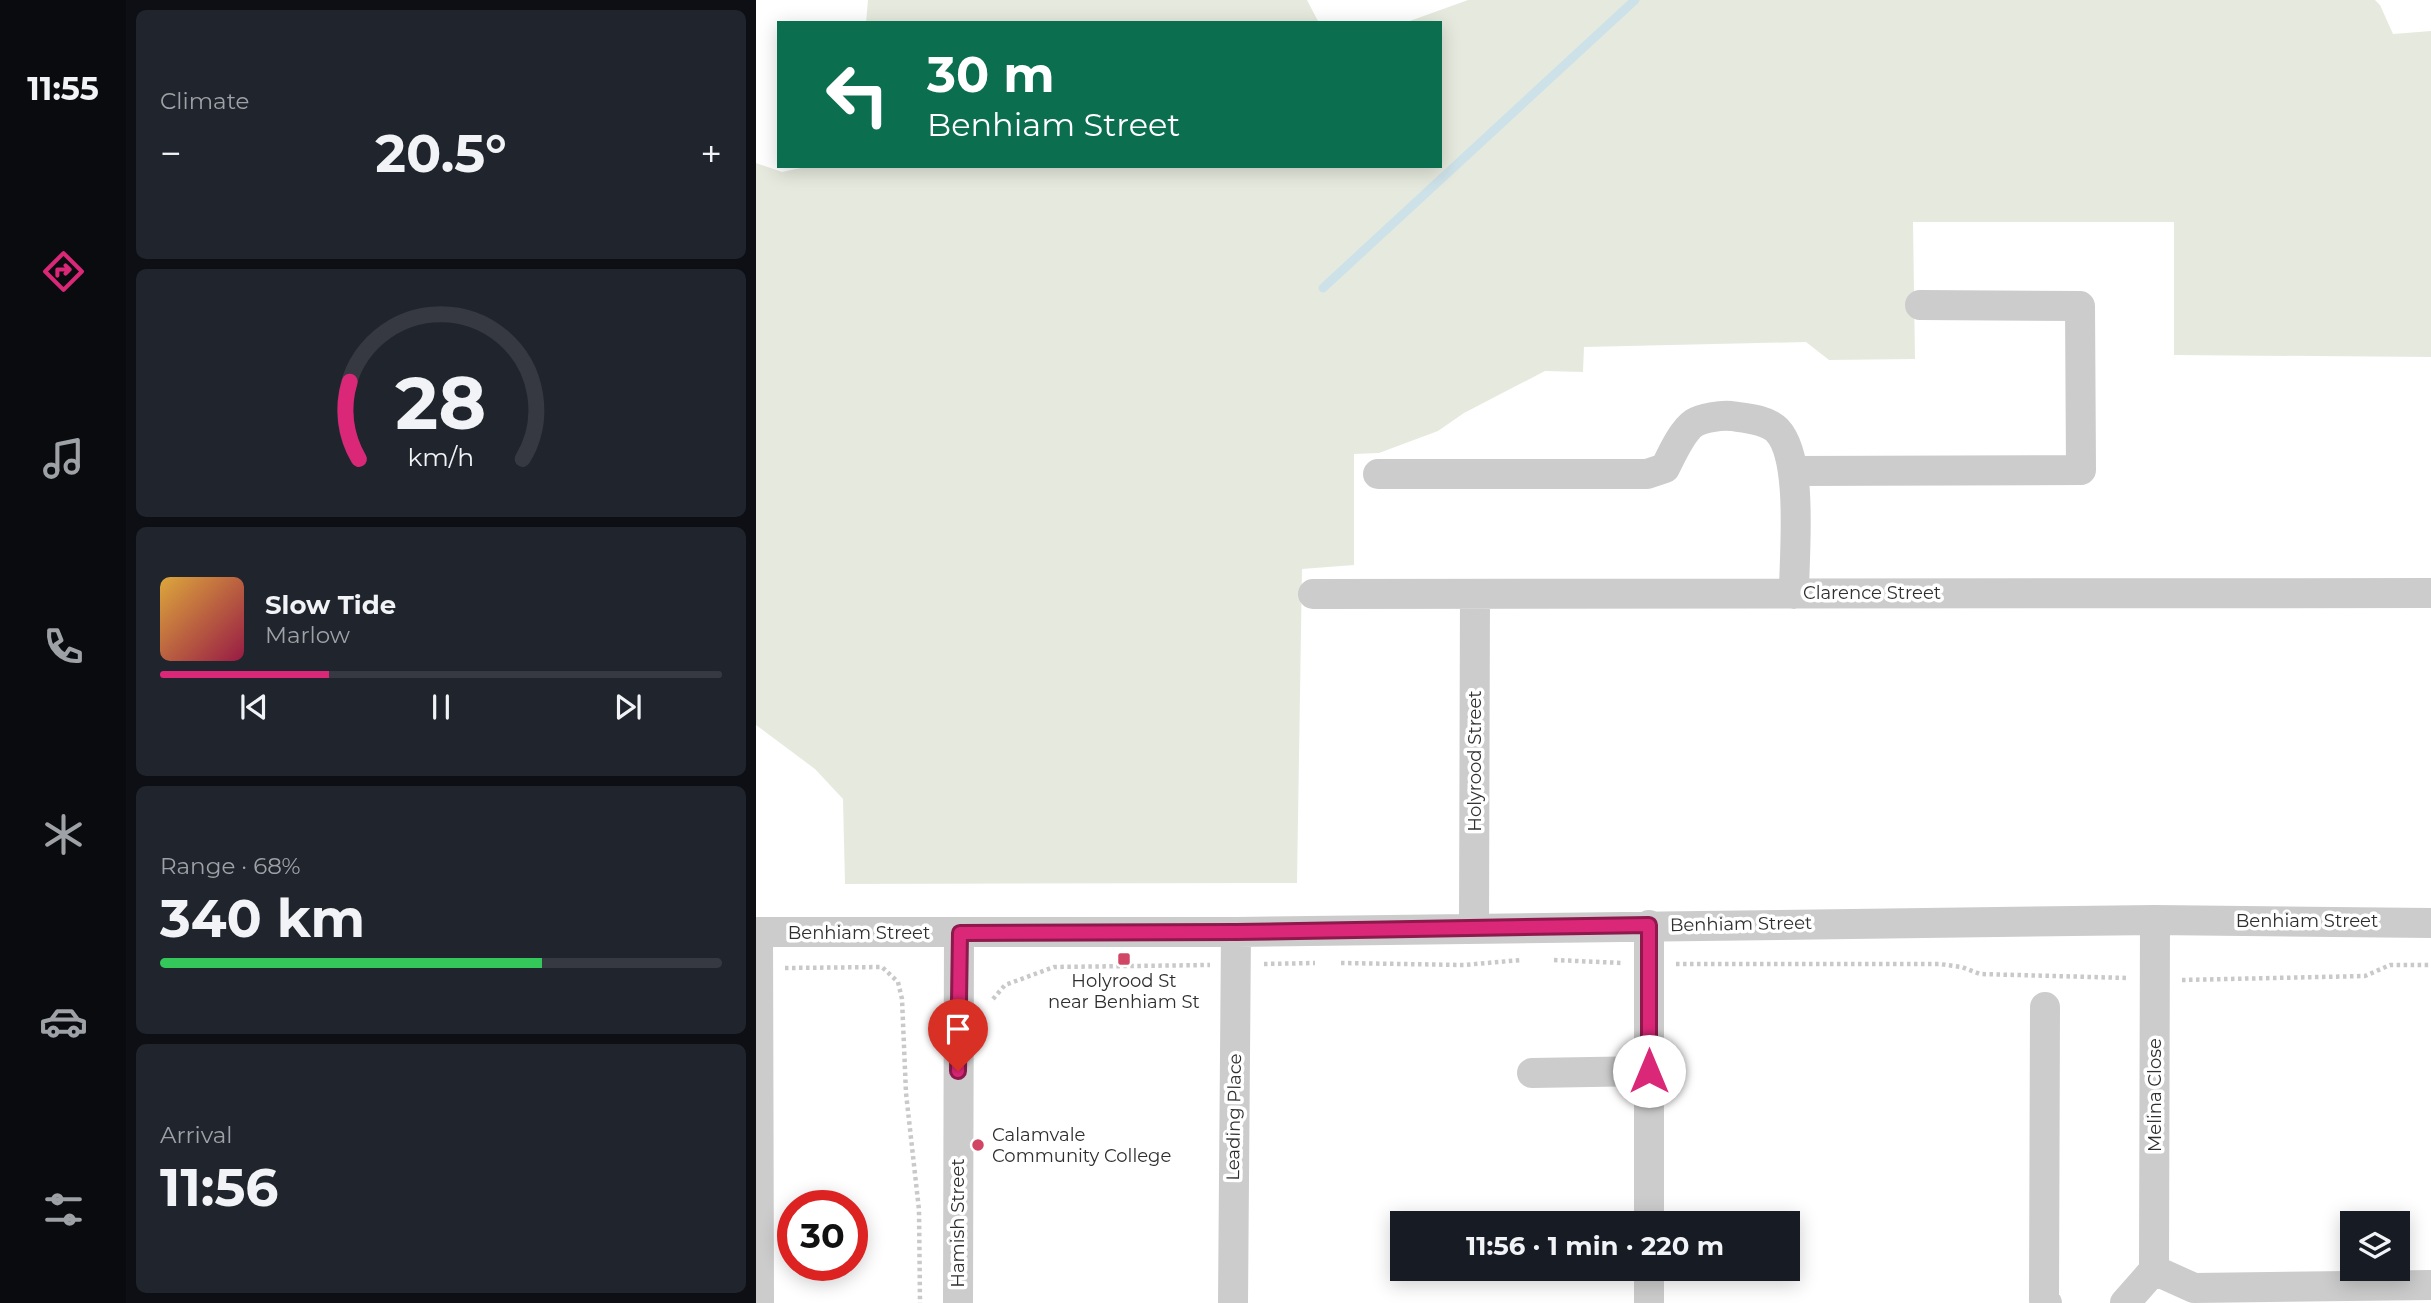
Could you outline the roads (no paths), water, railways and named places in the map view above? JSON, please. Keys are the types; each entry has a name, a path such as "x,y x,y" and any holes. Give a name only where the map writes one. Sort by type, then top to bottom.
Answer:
{"street":[{"path":"1794,471 2081,470 2080,306 1920,305"},
{"path":"1378,474 1647,474 1665,468 1676,446 1694,423 1723,415 1756,419 1776,429 1788,450 1794,471 1794,593"},
{"name":"Holyrood Street","path":"1474,928 1475,593"},
{"name":"Clarence Street","path":"1313,594 2431,593"},
{"name":"Benhiam Street","path":"757,932 1236,932 2155,920 2431,923"},
{"name":"Melina Close","path":"2154,1270 2155,920"},
{"path":"1649,925 1649,1211"},
{"path":"757,932 759,1303"},
{"name":"Leading Place","path":"1233,1303 1236,932"},
{"name":"Hamish Street","path":"958,1303 960,933"},
{"path":"2045,1007 2044,1300 2047,1303"},
{"path":"1532,1073 1649,1071"},
{"path":"2125,1303 2154,1270 2194,1287 2431,1285"},
{"path":"1649,1281 1649,1303"}],"waterway":[{"path":"1323,288 1635,0"}],"place":[{"name":"Holyrood St near Benhiam St","path":"1124,959"},
{"name":"Calamvale Community College","path":"978,1145"}]}
